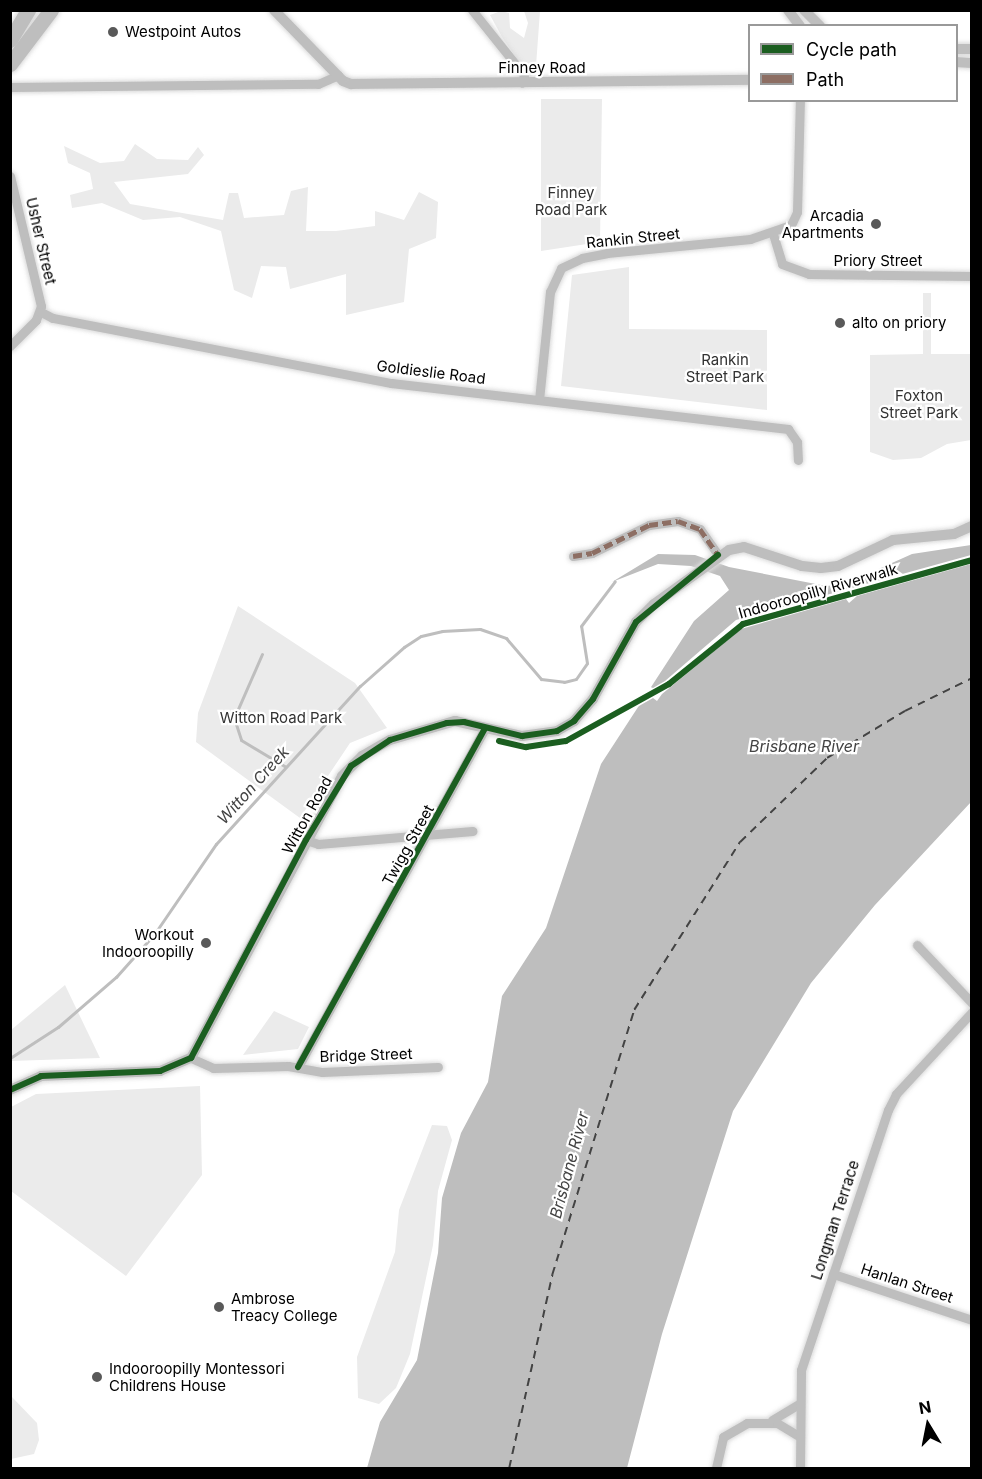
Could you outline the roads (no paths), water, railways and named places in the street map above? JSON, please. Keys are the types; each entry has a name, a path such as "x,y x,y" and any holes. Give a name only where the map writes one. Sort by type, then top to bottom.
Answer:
{"highway":[{"path":"10,40 28,10"},
{"path":"10,64 51,10"}],"street":[{"path":"274,10 340,78"},
{"path":"472,10 524,75 522,83"},
{"path":"804,10 818,24"},
{"path":"789,11 799,24"},
{"name":"Finney Road","path":"10,87 318,84 340,78 351,84 747,81"},
{"path":"794,102 797,114"},
{"path":"773,234 791,225 797,212 797,114 800,102"},
{"name":"Usher Street","path":"10,176 41,312"},
{"name":"Priory Street","path":"773,234 777,257 785,267 827,276 972,276"},
{"name":"Rankin Street","path":"539,400 550,292 561,268 582,258 607,253 666,250 773,234"},
{"path":"10,346 41,312"},
{"name":"Goldieslie Road","path":"41,312 53,318 380,381 788,429 797,442 798,460"},
{"path":"573,556 592,553 649,525 678,521 700,529 718,555 744,547 802,566 821,568 838,566 893,540 954,534 972,526"},
{"name":"Witton Road","path":"191,1058 342,776 362,756 390,740 447,723 464,722 485,728 539,735 574,721 593,699 636,622 718,555"},
{"name":"Twigg Street","path":"298,1067 485,728"},
{"path":"306,840 318,844 472,831"},
{"path":"917,945 972,1003"},
{"name":"Longman Terrace","path":"800,1468 801,1370 890,1103 972,1012"},
{"path":"10,1090 40,1076 160,1071 191,1058"},
{"name":"Bridge Street","path":"191,1058 213,1068 298,1067 322,1072 438,1067"},
{"name":"Hanlan Street","path":"833,1274 972,1320"},
{"path":"716,1468 726,1435 747,1423 784,1416 800,1404"},
{"path":"766,1421 782,1425 800,1437"}],"water":[{"name":"Brisbane River","path":"971,545 971,802 875,905 811,983 733,1111 662,1334 627,1468 367,1468 380,1422 417,1360 438,1253 442,1198 461,1133 488,1082 502,996 546,928 601,764 694,621 729,590 720,576 691,566 658,564 612,582 658,554 695,555 729,567 826,586 845,584 912,554"}],"waterway":[{"name":"Witton Creek","path":"10,1058 58,1027 116,977 155,933 216,844 360,686 404,647 421,636 442,631 480,629 506,638 541,679 564,682 576,679 587,663 581,626 615,581"},
{"path":"262,654 234,718 241,740 286,767"}],"place":[{"name":"Westpoint Autos","path":"113,32"},
{"name":"Arcadia Apartments","path":"876,224"},
{"name":"alto on priory","path":"840,323"},
{"name":"Workout Indooroopilly","path":"206,943"},
{"name":"Ambrose Treacy College","path":"219,1307"},
{"name":"Indooroopilly Montessori Childrens House","path":"97,1377"}],"park label":[{"name":"Finney Road Park","path":"571,200"},
{"name":"Rankin Street Park","path":"725,368"},
{"name":"Foxton Street Park","path":"919,404"},
{"name":"Witton Road Park","path":"281,718"}]}
